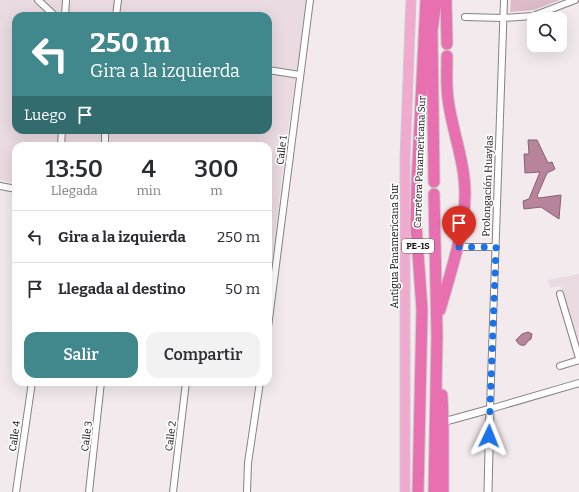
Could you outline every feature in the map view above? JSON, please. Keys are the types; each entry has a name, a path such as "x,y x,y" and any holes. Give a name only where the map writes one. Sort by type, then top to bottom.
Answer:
{"highway":[{"name":"Carretera Panamericana Sur","path":"418,492 422,309 416,226 426,0"},
{"name":"Carretera Panamericana Sur","path":"434,182 432,39 436,0"},
{"path":"446,0 446,44"},
{"name":"Carretera Panamericana Sur","path":"436,324 457,247 464,212 465,194 463,167 448,99 447,56"},
{"name":"Carretera Panamericana Sur","path":"434,194 437,336 434,492"},
{"path":"437,336 443,422 443,492"}],"main road":[{"name":"Antigua Panamericana Sur","path":"405,492 405,159 410,0"}],"street":[{"path":"38,0 52,12"},
{"path":"65,12 66,0"},
{"path":"116,12 118,0"},
{"name":"Calle 1","path":"272,283 310,0"},
{"name":"Prolongación Huaylas","path":"488,492 504,0"},
{"path":"465,17 503,18 533,16 575,0"},
{"path":"272,71 300,75"},
{"path":"0,186 12,188"},
{"path":"457,247 496,247"},
{"path":"560,294 579,359 560,366"},
{"path":"443,422 579,384"},
{"name":"Calle 4","path":"16,492 31,386"},
{"name":"Calle 3","path":"90,492 102,386"},
{"name":"Calle 2","path":"173,492 186,386"},
{"path":"247,492 248,463 259,386"}],"shaded area":[{"path":"0,0 306,0 286,142 272,261 272,142 12,142 12,182 0,180"},
{"path":"511,0 560,0 534,10 510,12"},
{"path":"528,140 537,140 548,163 552,162 555,169 547,173 537,196 539,198 561,195 559,219 541,207 524,209 523,201 529,199 540,172 525,173 524,154 529,154"},
{"path":"579,274 579,349 561,286 550,288 548,280"},
{"path":"528,332 532,334 531,339 525,345 519,344 516,340 522,334"}],"route":[{"path":"459,247 496,247 489,436"}]}
